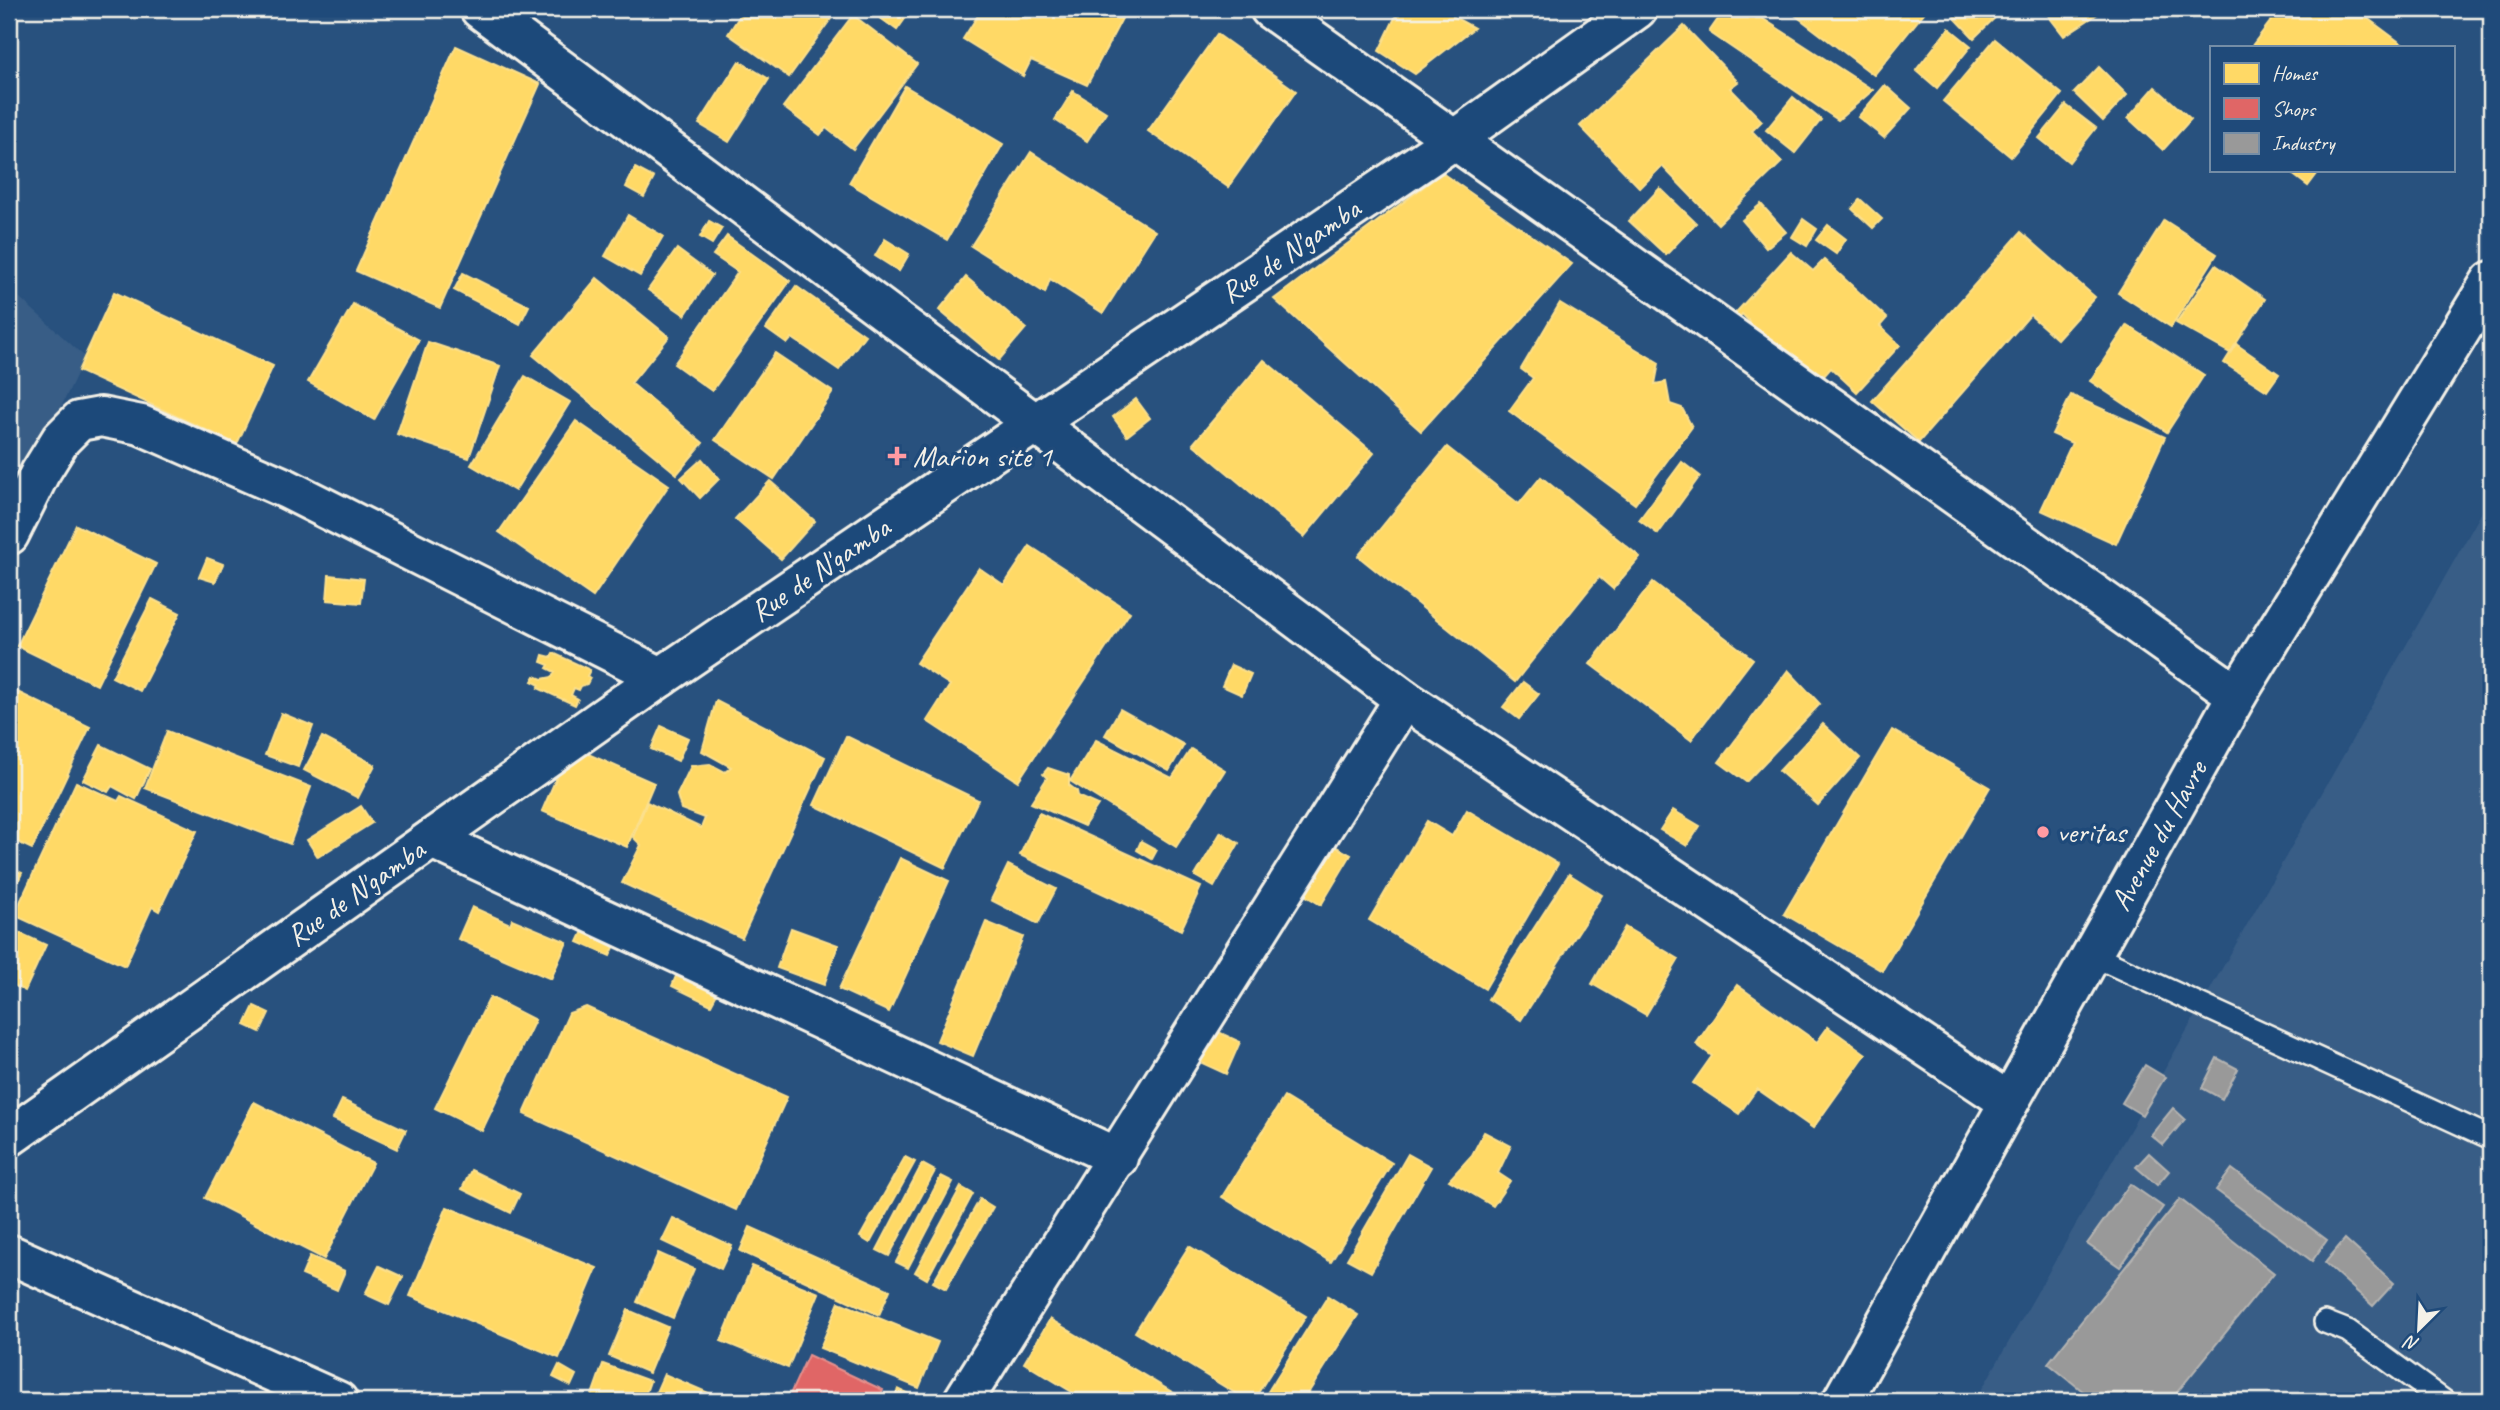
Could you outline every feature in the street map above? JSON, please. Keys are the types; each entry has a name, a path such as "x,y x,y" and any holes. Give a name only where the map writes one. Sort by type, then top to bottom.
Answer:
{"street":[{"path":"480,9 1404,699 2009,1102"},
{"path":"1270,9 2237,695"},
{"name":"Rue de N'gamba","path":"9,1137 661,677 1455,139 1636,9"},
{"name":"Avenue du Havre","path":"1842,1401 2237,695 2491,281"},
{"path":"9,535 40,473 61,439 79,421 101,417 141,425 287,489 661,677"},
{"path":"963,1401 1404,699"},
{"path":"432,839 1118,1158"},
{"path":"9,1254 338,1401"}],"lane":[{"path":"2092,955 2491,1138"},
{"path":"2325,1322 2348,1331 2444,1401"}],"shaded area":[{"path":"9,288 85,357 9,516"},
{"path":"2491,496 2491,1401 1975,1401 2162,1074"}],"building: Homes":[{"path":"744,9 838,9 789,77 728,34"},
{"path":"868,9 912,9 897,30"},
{"path":"982,9 1127,9 1087,85 1031,60 1023,76 963,39"},
{"path":"1399,9 1444,9 1474,28 1415,74 1379,51"},
{"path":"1725,9 1748,9 1873,90 1838,120 1709,32"},
{"path":"1787,9 1918,9 1924,13 1874,75"},
{"path":"1963,9 2004,9 1974,38 1954,17"},
{"path":"2043,9 2105,9 2064,36"},
{"path":"2280,9 2355,9 2405,46 2252,46"},
{"path":"853,15 917,64 853,149 826,128 820,135 783,107"},
{"path":"1684,26 1738,82 1730,88 1762,121 1752,131 1782,162 1718,224 1662,166 1640,188 1580,126"},
{"path":"1949,28 1971,46 1937,88 1916,70"},
{"path":"1217,34 1296,91 1228,187 1148,131"},
{"path":"1995,39 2062,94 2011,157 1943,101"},
{"path":"456,46 540,84 440,308 356,271"},
{"path":"739,61 769,79 729,142 699,124"},
{"path":"2099,67 2127,95 2103,121 2074,93"},
{"path":"1885,85 1911,108 1884,138 1858,117"},
{"path":"905,86 1003,144 947,240 849,183"},
{"path":"2155,87 2191,119 2163,150 2128,118"},
{"path":"1073,91 1106,112 1087,141 1055,120"},
{"path":"1793,97 1821,120 1795,153 1766,130"},
{"path":"2066,105 2096,128 2069,162 2039,138"},
{"path":"1031,152 1155,231 1103,313 1050,279 1045,293 971,246"},
{"path":"635,168 654,178 644,197 626,187"},
{"path":"2290,172 2318,172 2308,186"},
{"path":"1442,173 1572,264 1421,431 1274,299"},
{"path":"1660,188 1696,223 1666,255 1629,221"},
{"path":"1860,199 1882,219 1873,228 1852,209"},
{"path":"1761,204 1786,232 1766,248 1742,220"},
{"path":"628,215 663,236 640,276 605,256"},
{"path":"1803,219 1817,229 1807,246 1792,237"},
{"path":"2164,220 2217,254 2171,327 2118,293"},
{"path":"709,221 722,228 712,244 700,237"},
{"path":"1828,225 1846,239 1836,254 1816,240"},
{"path":"2021,232 2095,297 2057,339 2030,315 1919,442 1872,401"},
{"path":"727,236 790,281 712,391 674,364 738,272 713,255"},
{"path":"885,239 909,254 899,271 875,256"},
{"path":"677,249 712,275 685,315 648,290"},
{"path":"1791,252 1813,271 1824,260 1887,318 1880,326 1900,345 1857,392 1831,368 1813,388 1745,327 1750,322 1742,314 1734,323 1730,319"},
{"path":"2216,265 2265,299 2230,353 2176,323"},
{"path":"463,273 529,306 520,324 454,290"},
{"path":"966,277 1026,328 999,360 939,310"},
{"path":"597,278 669,337 631,383 703,443 677,474 533,355"},
{"path":"796,286 865,335 839,370 792,338 787,344 766,329"},
{"path":"114,292 273,366 237,444 78,371"},
{"path":"1560,303 1659,363 1655,384 1666,382 1670,404 1682,408 1692,427 1635,504 1509,411 1533,378 1521,369"},
{"path":"353,304 419,340 374,420 308,382"},
{"path":"2127,325 2204,375 2167,432 2090,381"},
{"path":"428,342 500,366 469,458 397,434"},
{"path":"2236,344 2279,374 2267,391 2224,363"},
{"path":"775,353 833,392 774,479 715,440"},
{"path":"1264,360 1374,453 1304,537 1193,444"},
{"path":"525,376 570,402 515,491 471,465"},
{"path":"2071,395 2165,437 2116,544 2041,510 2072,443 2052,434"},
{"path":"1136,399 1150,418 1127,436 1113,417"},
{"path":"576,421 669,485 593,597 499,532"},
{"path":"1447,447 1519,504 1541,477 1640,557 1613,589 1599,577 1515,682 1358,556"},
{"path":"702,459 719,479 700,498 681,478"},
{"path":"1682,462 1700,476 1658,534 1639,520"},
{"path":"770,481 815,521 781,559 735,519"},
{"path":"76,525 156,564 97,685 17,646"},
{"path":"1030,546 1130,612 1018,781 927,721 950,685 916,663 979,568 1004,585"},
{"path":"207,558 223,564 215,582 199,577"},
{"path":"329,575 364,579 361,603 327,600"},
{"path":"1653,582 1753,659 1691,740 1590,664"},
{"path":"152,599 180,613 140,691 112,677"},
{"path":"553,653 590,670 587,684 579,690 574,688 571,695 578,699 575,705 538,688 540,685 532,681 535,676 542,679 552,677 555,672 547,668 549,665 541,662 543,655 551,657"},
{"path":"1231,665 1251,674 1242,695 1222,686"},
{"path":"1788,670 1820,704 1746,782 1719,762"},
{"path":"1523,682 1539,694 1519,719 1503,707"},
{"path":"9,688 90,727 32,849 9,838"},
{"path":"716,701 825,757 742,938 622,883 641,845 633,837 647,802 701,828 705,818 681,809 677,795 691,766 710,764 725,772 731,767 702,751"},
{"path":"1120,709 1184,745 1169,771 1105,735"},
{"path":"281,713 313,726 298,767 265,755"},
{"path":"1823,724 1860,758 1818,805 1779,771"},
{"path":"661,726 688,738 678,761 651,749"},
{"path":"1892,730 1990,787 1882,971 1784,914"},
{"path":"167,731 311,787 290,844 145,788"},
{"path":"846,736 978,800 945,868 814,805"},
{"path":"322,737 375,765 358,798 304,770"},
{"path":"1096,740 1172,778 1191,749 1225,770 1176,847 1070,781"},
{"path":"101,745 150,769 136,799 112,786 108,792 83,780"},
{"path":"570,746 654,783 627,847 542,811"},
{"path":"1048,768 1069,775 1069,785 1077,791 1078,796 1098,805 1084,826 1031,803 1047,778 1043,774"},
{"path":"76,782 118,801 121,796 197,831 159,911 152,907 125,966 14,915"},
{"path":"361,806 372,823 318,857 307,840"},
{"path":"1467,810 1558,864 1485,989 1369,920 1427,821 1452,836"},
{"path":"1673,810 1700,826 1687,846 1660,830"},
{"path":"1039,813 1201,887 1181,930 1020,855"},
{"path":"1221,832 1239,843 1214,887 1195,876"},
{"path":"1141,841 1157,850 1152,859 1137,850"},
{"path":"1327,842 1351,855 1321,905 1298,891"},
{"path":"900,858 949,881 889,1012 839,989"},
{"path":"1008,865 1056,889 1038,924 991,900"},
{"path":"9,867 22,873 9,901"},
{"path":"1569,874 1602,895 1521,1020 1488,999"},
{"path":"472,907 510,924 512,919 567,942 551,979 458,939"},
{"path":"986,922 1023,937 973,1056 937,1041"},
{"path":"1625,927 1679,959 1646,1015 1592,984"},
{"path":"9,928 46,945 25,991 9,983"},
{"path":"791,928 838,945 824,985 777,968"},
{"path":"584,929 616,943 610,956 578,942"},
{"path":"678,971 719,990 711,1005 672,986"},
{"path":"1737,985 1817,1042 1828,1027 1866,1054 1813,1128 1757,1089 1739,1114 1693,1083 1712,1056 1696,1044"},
{"path":"490,997 535,1020 482,1131 435,1108"},
{"path":"254,1006 269,1013 260,1032 245,1025"},
{"path":"586,1007 787,1097 736,1210 524,1114 569,1013"},
{"path":"1214,1030 1240,1042 1226,1074 1200,1062"},
{"path":"1284,1097 1392,1163 1331,1262 1222,1197"},
{"path":"342,1100 406,1130 397,1149 333,1119"},
{"path":"254,1102 373,1163 324,1259 205,1198"},
{"path":"1484,1132 1511,1146 1498,1173 1510,1181 1493,1206 1449,1180 1472,1155"},
{"path":"1408,1154 1431,1167 1371,1272 1347,1259"},
{"path":"905,1157 915,1162 870,1243 860,1237"},
{"path":"922,1164 935,1171 889,1256 877,1250"},
{"path":"471,1170 520,1194 511,1213 462,1189"},
{"path":"941,1176 953,1182 908,1268 896,1262"},
{"path":"961,1187 973,1194 927,1279 915,1272"},
{"path":"980,1199 993,1207 946,1289 933,1282"},
{"path":"447,1207 597,1268 559,1358 410,1296"},
{"path":"673,1218 732,1246 721,1269 662,1241"},
{"path":"750,1227 890,1290 879,1315 740,1251"},
{"path":"1189,1246 1306,1316 1253,1401 1248,1401 1135,1332"},
{"path":"658,1253 694,1269 673,1318 637,1302"},
{"path":"310,1256 345,1271 337,1290 302,1275"},
{"path":"379,1266 403,1277 389,1305 365,1294"},
{"path":"752,1266 819,1293 788,1368 721,1341"},
{"path":"1328,1296 1358,1315 1303,1401 1262,1401"},
{"path":"839,1302 938,1342 919,1388 820,1348"},
{"path":"628,1310 668,1327 649,1373 609,1356"},
{"path":"1050,1319 1187,1401 1087,1401 1024,1363"},
{"path":"603,1364 650,1381 643,1401 599,1401 591,1398"},
{"path":"559,1365 576,1375 571,1386 553,1377"},
{"path":"664,1374 727,1401 652,1401"},
{"path":"898,1389 923,1401 893,1401"}],"building: Shops":[{"path":"808,1355 883,1390 878,1401 787,1401"}],"building: Industry":[{"path":"2217,1058 2238,1069 2222,1099 2202,1088"},
{"path":"2145,1065 2165,1077 2142,1115 2122,1103"},
{"path":"2173,1108 2185,1119 2163,1145 2151,1135"},
{"path":"2149,1153 2169,1171 2157,1185 2136,1167"},
{"path":"2232,1169 2327,1240 2312,1261 2216,1190"},
{"path":"2130,1184 2163,1207 2120,1267 2087,1244"},
{"path":"2180,1199 2274,1273 2170,1401 2095,1401 2048,1363"},
{"path":"2345,1239 2394,1283 2373,1306 2325,1263"}],"place":[{"name":"Marion site 1","path":"897,456"},
{"name":"veritas","path":"2043,832"}]}
